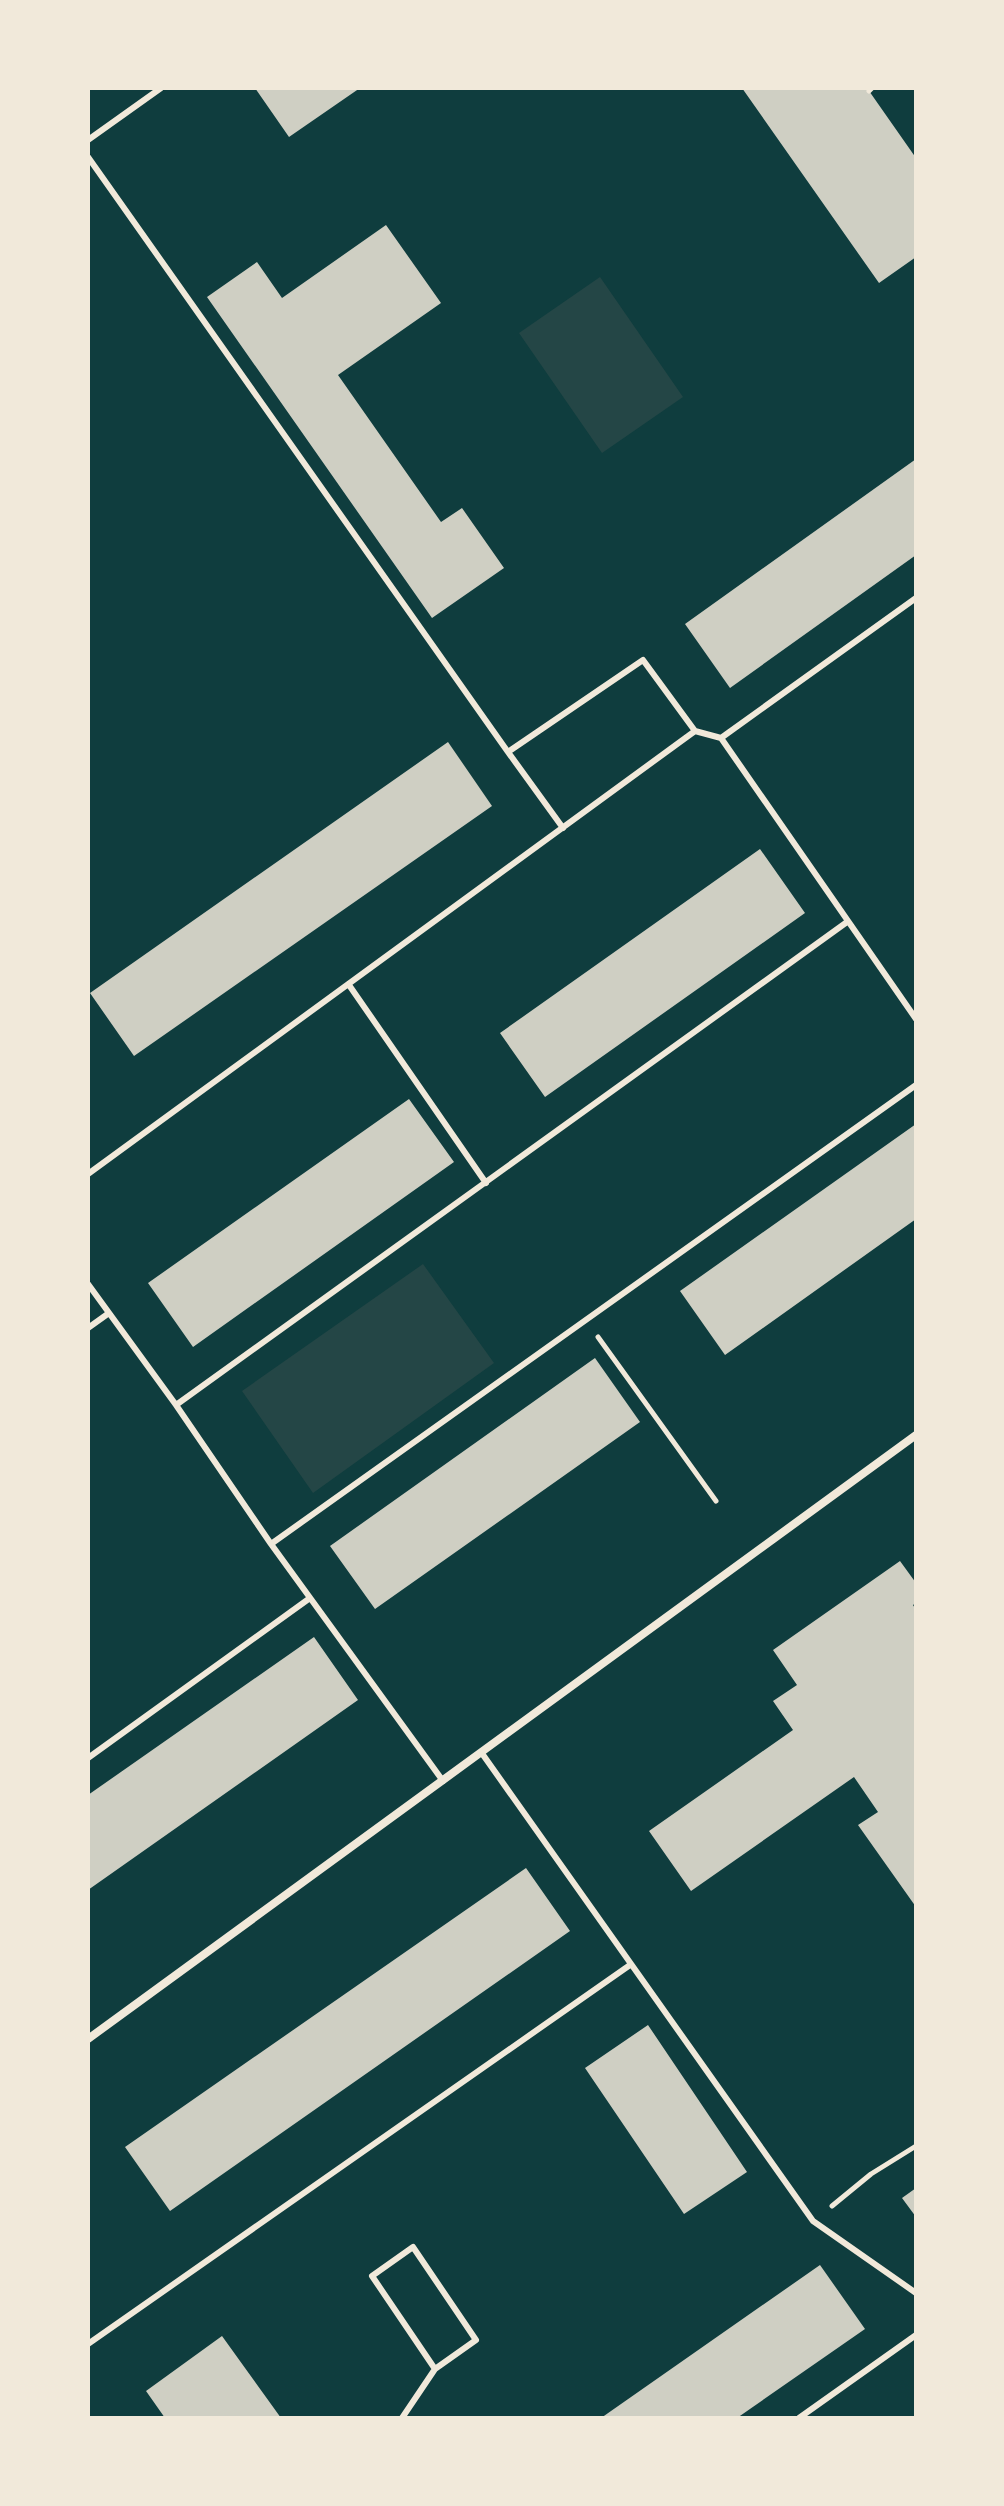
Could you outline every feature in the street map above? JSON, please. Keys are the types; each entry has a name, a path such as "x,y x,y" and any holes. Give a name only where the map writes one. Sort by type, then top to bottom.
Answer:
{"street":[{"path":"88,2039 916,1435"}],"lane":[{"path":"88,140 161,88"},
{"path":"88,157 563,828"},
{"path":"721,738 916,598"},
{"path":"508,752 643,660 695,731 721,738 916,1019"},
{"path":"88,1174 695,731"},
{"path":"176,1405 847,922"},
{"path":"349,985 486,1183"},
{"path":"271,1544 916,1085"},
{"path":"88,1284 443,1781"},
{"path":"88,1328 109,1313"},
{"path":"88,1758 310,1598"},
{"path":"481,1752 813,2221 916,2293"},
{"path":"88,2344 630,1965"},
{"path":"402,2418 435,2369 476,2340 413,2247 372,2276 435,2369"},
{"path":"799,2418 916,2335"}],"path":[{"path":"585,1319 716,1501"},
{"path":"813,2221 871,2174 916,2146"}],"shaded area":[{"path":"600,277 683,397 602,453 519,333"},
{"path":"423,1264 494,1363 313,1493 242,1391"}],"building":[{"path":"255,88 360,88 289,137"},
{"path":"742,88 867,88 916,158 916,257 879,283"},
{"path":"386,225 441,303 338,375 441,522 462,508 504,568 432,618 207,297 257,262 282,298"},
{"path":"916,459 916,555 730,688 685,624"},
{"path":"448,742 492,806 134,1056 90,993"},
{"path":"760,849 805,913 545,1097 500,1033"},
{"path":"409,1099 454,1162 193,1347 148,1283"},
{"path":"916,1124 916,1219 725,1355 680,1291"},
{"path":"595,1358 640,1422 375,1609 330,1546"},
{"path":"900,1561 916,1583 916,1603 913,1605 916,1610 916,1907 858,1825 878,1812 854,1777 691,1891 649,1831 793,1730 773,1701 797,1685 773,1650"},
{"path":"314,1637 358,1700 88,1890 88,1795"},
{"path":"526,1868 570,1931 170,2211 125,2147"},
{"path":"648,2025 747,2172 684,2214 585,2068"},
{"path":"916,2188 916,2217 902,2198"},
{"path":"820,2265 865,2329 737,2418 601,2418"},
{"path":"222,2336 281,2418 165,2418 146,2391"}]}
